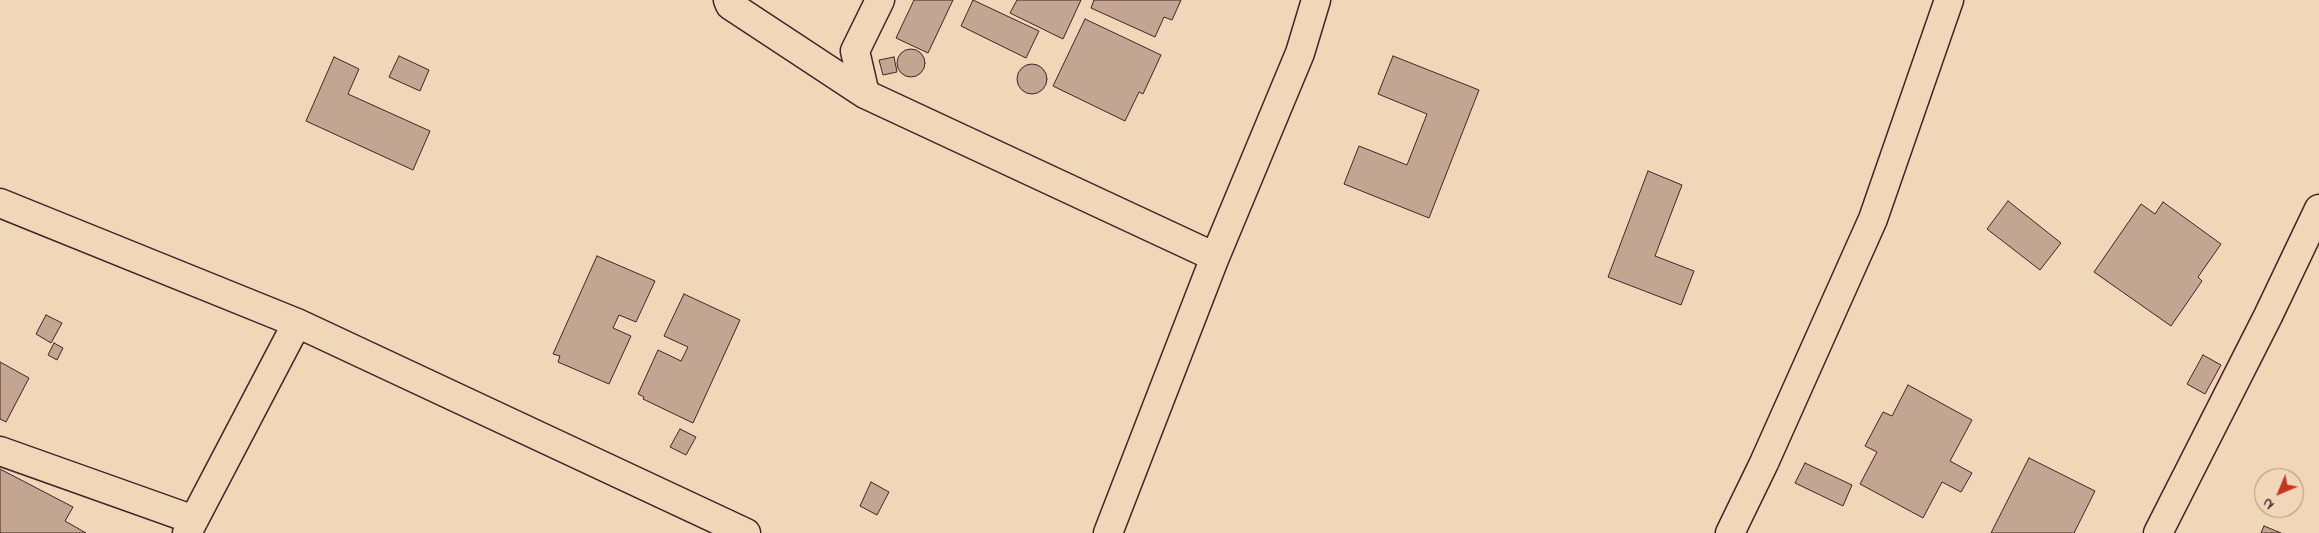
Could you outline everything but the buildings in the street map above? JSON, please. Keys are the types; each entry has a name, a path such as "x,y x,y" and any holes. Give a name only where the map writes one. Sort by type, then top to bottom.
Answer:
{"street":[{"path":"864,94 855,51 880,0"},
{"path":"1108,533 1215,257 1300,53 1316,0"},
{"path":"1730,533 1764,463 1873,219 1949,0"},
{"path":"724,2 864,94 1215,257"},
{"path":"0,203 297,323 746,533"},
{"path":"2158,533 2268,316 2319,209"},
{"path":"0,451 191,526 297,323"}]}
